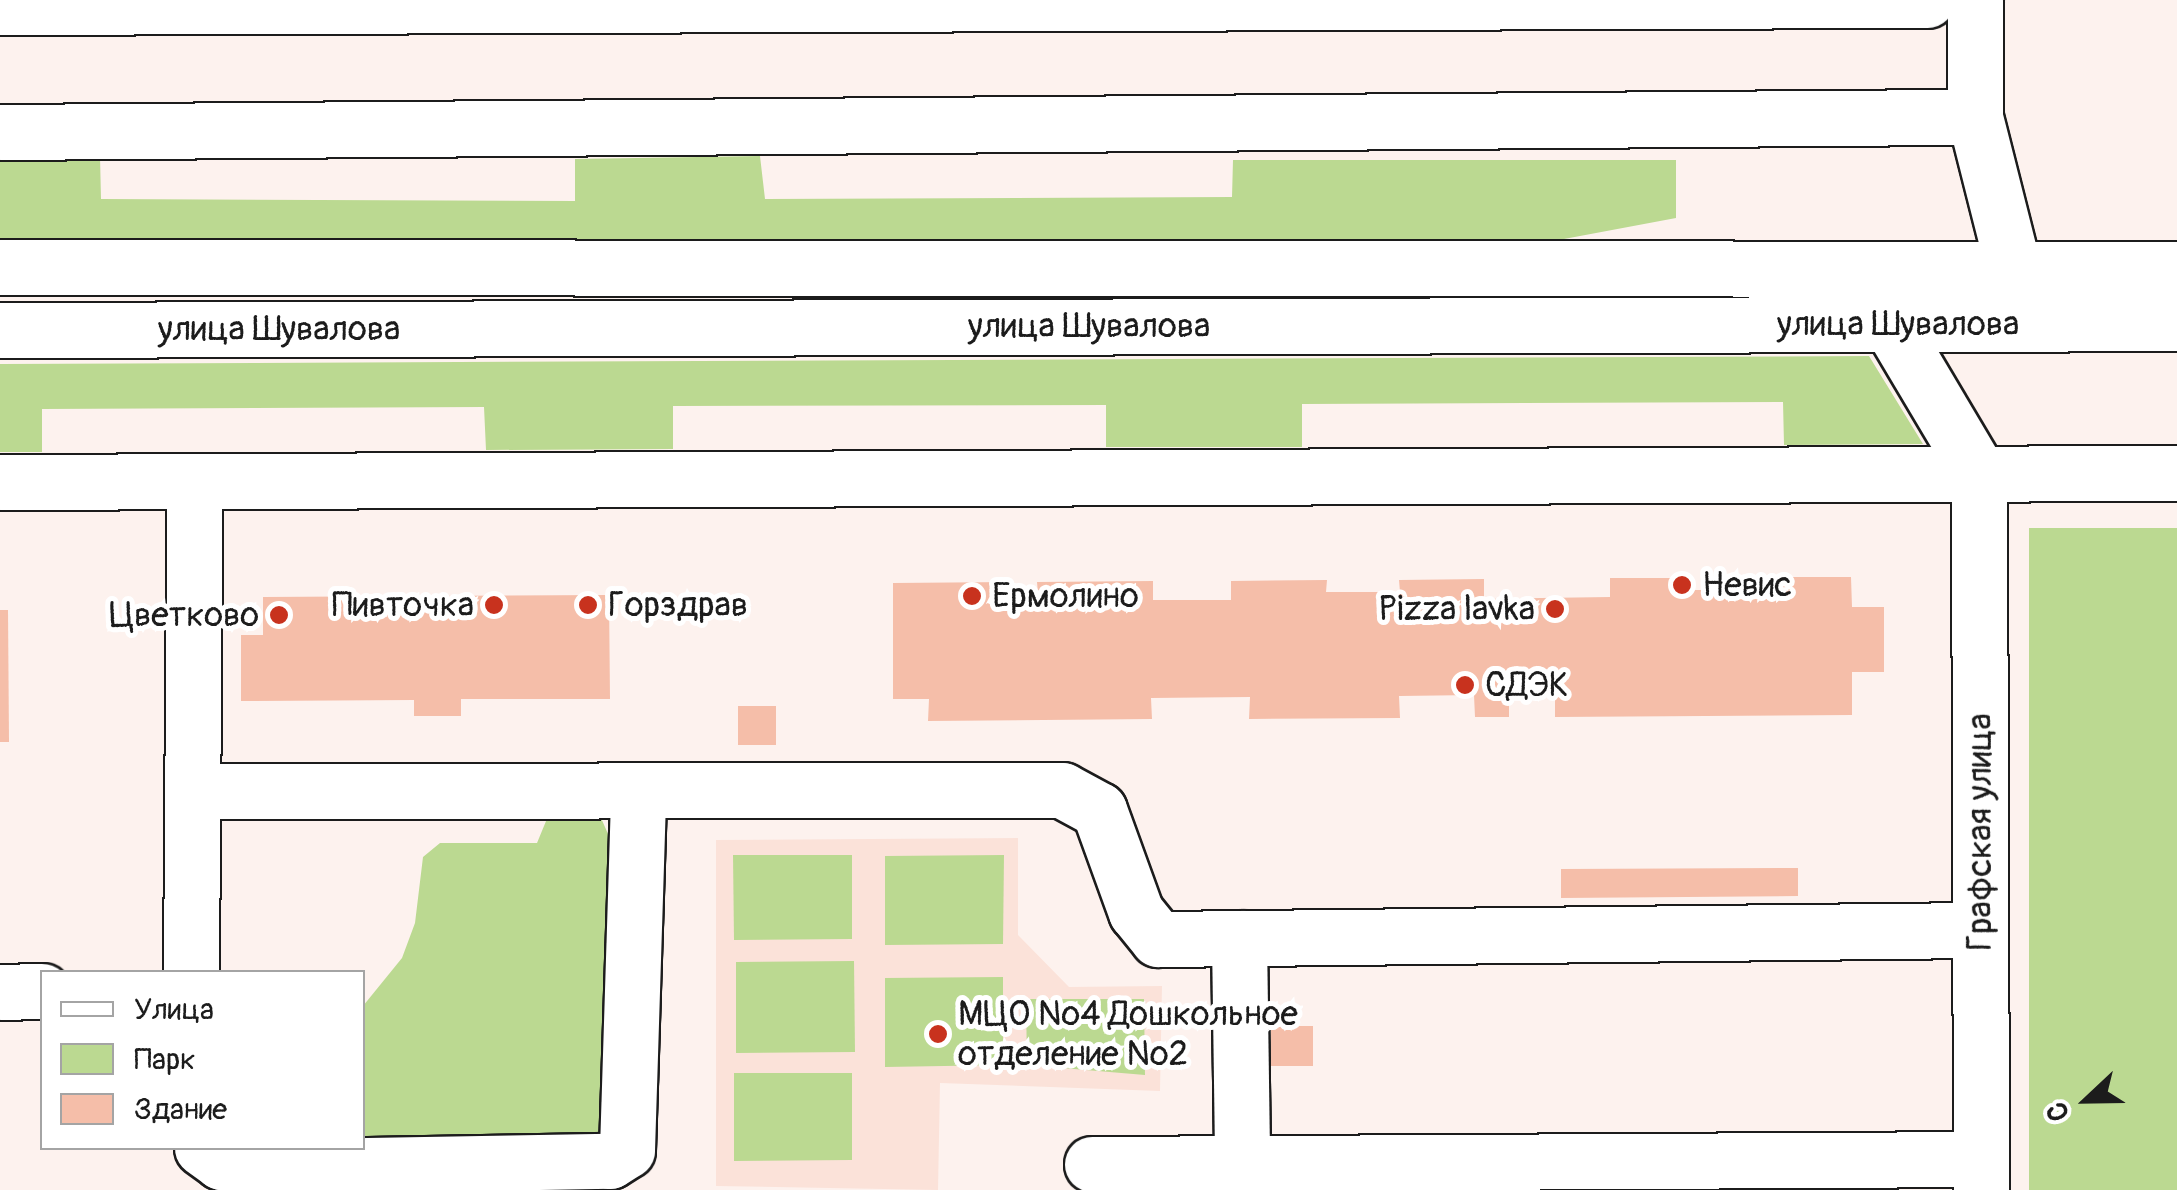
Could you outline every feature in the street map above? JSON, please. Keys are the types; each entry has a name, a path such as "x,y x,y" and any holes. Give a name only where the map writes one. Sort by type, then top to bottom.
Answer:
{"street":[{"path":"0,7 416,2 1927,0"},
{"path":"1975,0 1974,116 2013,268"},
{"path":"0,132 1974,116"},
{"name":"улица Шувалова","path":"0,267 2177,269"},
{"name":"улица Шувалова","path":"0,330 2177,323"},
{"path":"1890,324 1980,474"},
{"name":"Графская улица","path":"1980,474 1981,1175"},
{"path":"0,482 2177,474"},
{"path":"191,970 194,481"},
{"path":"192,792 638,794 1062,790 1084,795 1114,834 1146,930 1158,939 1980,930"},
{"path":"205,1150 221,1162 253,1167 610,1161 627,1150 638,794"},
{"path":"1240,938 1242,1163"},
{"path":"0,992 40,991"},
{"path":"1092,1164 1981,1175"}],"shaded area":[{"name":"МЦО №4 Дошкольное отделение №2","path":"1018,838 1018,935 1069,987 1162,986 1160,1091 940,1083 938,1190 716,1186 716,840"}],"green space":[{"path":"100,156 101,199 575,201 575,159 760,156 765,199 1232,197 1233,160 1676,160 1676,218 1532,245 0,242 0,158"},
{"path":"1869,356 1923,444 1784,445 1783,402 1302,404 1302,447 1106,447 1106,405 673,406 673,449 486,450 484,407 42,409 42,452 0,452 0,364"},
{"path":"2029,528 2177,528 2177,1190 2029,1190"},
{"path":"551,809 601,818 612,843 601,1131 585,1138 365,1137 365,1004 402,958 415,923 423,857 440,843 537,843"},
{"path":"733,855 852,855 852,939 734,940"},
{"path":"1004,855 1003,944 885,945 885,856"},
{"path":"854,961 855,1052 736,1053 736,962"},
{"path":"1003,977 1003,1065 885,1067 885,978"},
{"path":"1026,999 1144,999 1145,1075 1027,1065"},
{"path":"734,1073 852,1073 852,1160 734,1161"}],"building":[{"path":"1745,577 1851,577 1852,607 1884,607 1884,672 1852,672 1852,715 1555,717 1555,695 1509,696 1509,717 1475,717 1474,695 1399,696 1400,718 1249,719 1250,697 1151,698 1152,719 928,721 929,699 893,699 893,583 1009,582 1009,594 1038,594 1037,582 1153,581 1153,600 1231,600 1231,581 1327,580 1326,592 1400,592 1399,580 1484,579 1484,599 1610,597 1610,578 1694,578 1693,590 1745,590"},
{"path":"609,595 610,699 461,699 461,716 414,716 414,700 241,701 241,635 263,635 263,597"},
{"path":"0,610 8,610 9,742 0,742"},
{"path":"738,706 776,706 776,745 738,745"},
{"path":"1798,868 1798,896 1561,898 1561,869"},
{"path":"1271,1026 1313,1026 1313,1066 1271,1066"}],"place":[{"name":"Невис","path":"1682,585"},
{"name":"Ермолино","path":"972,596"},
{"name":"Пивточка","path":"494,605"},
{"name":"Горздрав","path":"588,605"},
{"name":"Pizza lavka","path":"1555,609"},
{"name":"Цветково","path":"279,615"},
{"name":"СДЭК","path":"1465,685"},
{"name":"МЦО №4 Дошкольное отделение №2","path":"938,1034"}]}
